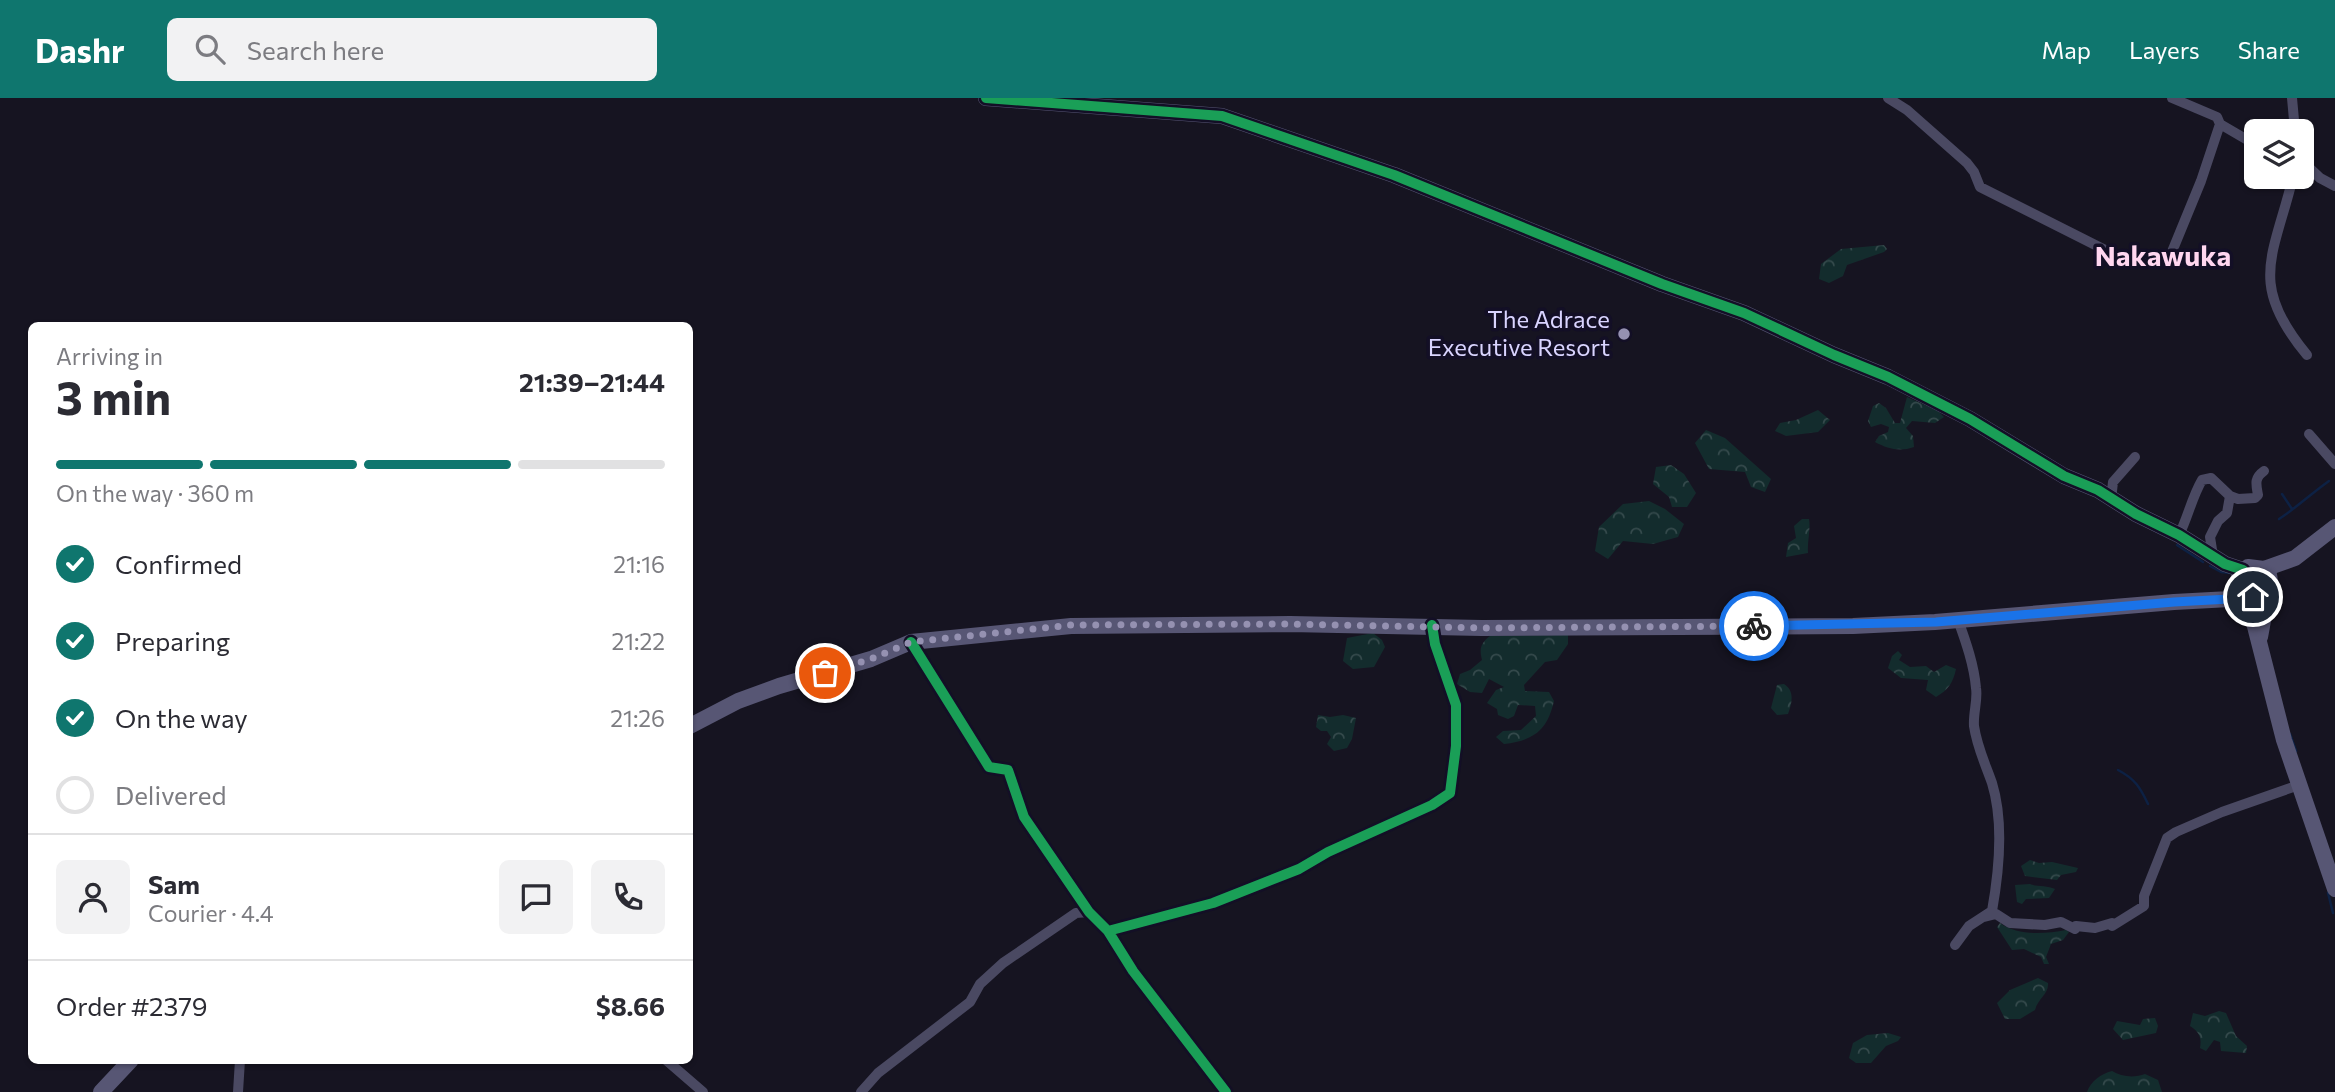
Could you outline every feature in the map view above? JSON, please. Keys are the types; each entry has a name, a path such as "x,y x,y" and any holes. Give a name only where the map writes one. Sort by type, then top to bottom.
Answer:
{"main road":[{"path":"986,98 1222,117 1394,175 1662,284 1744,313 1888,377 1970,419 2064,476 2098,490 2225,564 2243,570 2251,567 2268,580"},
{"path":"2247,595 2260,597 2268,580 2335,527"},
{"path":"2230,599 2243,570"},
{"path":"2259,643 2268,580"},
{"path":"693,724 738,701 871,659 911,642 1071,625 1800,627 1958,620 2230,599 2241,587 2247,595 2284,740 2335,888"},
{"path":"101,1092 127,1064"}],"street":[{"path":"1888,98 1907,110 1966,163 1974,172 1980,187 2137,264 2155,259 2169,259 2201,181 2220,124"},
{"path":"2172,98 2217,117 2220,124 2244,138"},
{"path":"2292,98 2294,119"},
{"path":"2314,172 2335,186"},
{"path":"2289,189 2276,232 2269,287 2283,322 2307,355"},
{"path":"2309,434 2335,464"},
{"path":"2111,500 2113,482 2135,457"},
{"path":"2179,535 2191,511 2194,493 2202,480 2211,478 2230,496 2238,499 2255,498 2258,495 2258,475 2264,471"},
{"path":"2213,556 2210,537 2218,521 2227,513 2230,496"},
{"path":"1955,945 1969,926 1992,911 2001,850 1992,784 1980,757 1974,723 1977,691 1958,620"},
{"path":"1108,931 1213,903 1299,869 1328,852 1432,805 1450,793 1456,746 1456,705 1435,644 1432,625"},
{"path":"911,642 989,767 1007,770 1024,817 1089,912 1108,931 1133,971 1226,1092"},
{"path":"1984,916 1996,914 2010,923 2021,924 2045,925 2061,922 2075,929 2076,926 2095,928 2112,923 2112,926 2144,906 2144,896 2167,838 2222,812 2299,785"},
{"path":"860,1092 878,1073 970,1002 980,984 1003,963 1076,913 1089,912"},
{"path":"239,1092 240,1064"},
{"path":"671,1064 703,1092"}],"green space":[{"path":"1884,245 1887,249 1884,252 1847,265 1843,276 1829,283 1819,279 1821,264 1841,249"},
{"path":"1907,397 1938,411 1944,417 1935,423 1912,421 1906,428 1913,436 1914,447 1894,449 1875,442 1879,436 1888,432 1889,427 1881,424 1871,427 1868,421 1873,406 1879,403 1886,408 1895,423 1900,423"},
{"path":"1818,410 1830,420 1818,432 1786,436 1775,431 1780,423 1796,420"},
{"path":"1706,430 1725,438 1771,479 1765,492 1751,487 1745,472 1709,469 1695,443"},
{"path":"1671,465 1684,474 1696,493 1687,507 1672,507 1669,497 1653,484 1656,467"},
{"path":"1649,501 1665,509 1684,524 1678,537 1653,544 1623,541 1608,559 1595,551 1599,527 1623,504"},
{"path":"1802,519 1809,519 1808,553 1786,557 1788,543 1796,538 1794,526"},
{"path":"1373,633 1382,640 1385,647 1374,667 1353,669 1343,661 1347,638"},
{"path":"1568,635 1568,644 1557,660 1545,662 1524,685 1525,691 1549,692 1554,701 1543,727 1531,737 1504,744 1496,737 1503,731 1521,730 1536,716 1535,706 1518,705 1514,716 1508,719 1498,715 1497,709 1487,703 1496,690 1504,687 1489,679 1482,693 1470,692 1457,684 1460,674 1482,660 1482,646 1490,636"},
{"path":"1898,651 1902,655 1899,660 1910,667 1926,666 1934,672 1946,665 1956,669 1949,686 1936,697 1926,690 1928,680 1901,678 1888,668 1892,656"},
{"path":"1784,684 1791,694 1791,706 1788,714 1777,715 1771,708 1777,685"},
{"path":"1318,715 1356,718 1352,739 1347,748 1334,751 1327,744 1331,737 1327,731 1316,727"},
{"path":"2030,860 2078,868 2076,872 2061,875 2057,880 2025,876 2021,866"},
{"path":"2030,884 2055,889 2049,898 2026,899 2022,904 2017,902 2015,885"},
{"path":"2000,923 2023,932 2069,932 2063,940 2051,944 2046,957 2049,964 2044,964 2041,957 2024,949 2012,950 1997,927"},
{"path":"2038,978 2048,983 2048,987 2035,1010 2020,1019 2005,1019 1997,1003 2010,990"},
{"path":"2219,1011 2226,1013 2236,1036 2247,1046 2246,1053 2221,1051 2220,1042 2214,1040 2206,1051 2200,1048 2199,1035 2190,1026 2193,1013 2205,1016"},
{"path":"2155,1018 2158,1026 2156,1033 2123,1040 2113,1029 2117,1021 2140,1025 2143,1019"},
{"path":"1888,1033 1901,1037 1886,1046 1871,1063 1856,1063 1849,1058 1853,1043 1867,1035"},
{"path":"2112,1071 2128,1076 2145,1074 2158,1080 2162,1092 2087,1092 2097,1078"}],"waterway":[{"path":"2279,519 2329,481"},
{"path":"2282,494 2292,509"},
{"path":"2177,545 2203,562"},
{"path":"2210,566 2230,573"},
{"path":"2230,605 2244,614"},
{"path":"2290,734 2296,751"},
{"path":"2118,770 2136,784 2148,804"},
{"path":"2328,893 2333,913"}],"cycle path":[{"path":"986,98 1222,116 1394,175 1662,284 1744,313 1888,377 1970,419 2064,476 2098,490 2225,564 2243,570"},
{"path":"1108,931 1213,903 1299,869 1328,852 1432,805 1450,793 1456,746 1456,705 1435,644 1432,625"},
{"path":"911,642 989,767 1008,770 1024,817 1089,912 1108,931 1133,971 1226,1092"}],"way so far":[{"path":"825,673 871,659 911,642 1071,625 1432,625 1482,628 1754,626"}],"place":[{"name":"The Adrace Executive Resort","path":"1624,334"}],"district":[{"name":"Nakawuka","path":"2163,256"}],"route":[{"path":"1754,626 1936,622 2222,600 2230,599 2241,587 2243,592 2253,597"}]}
